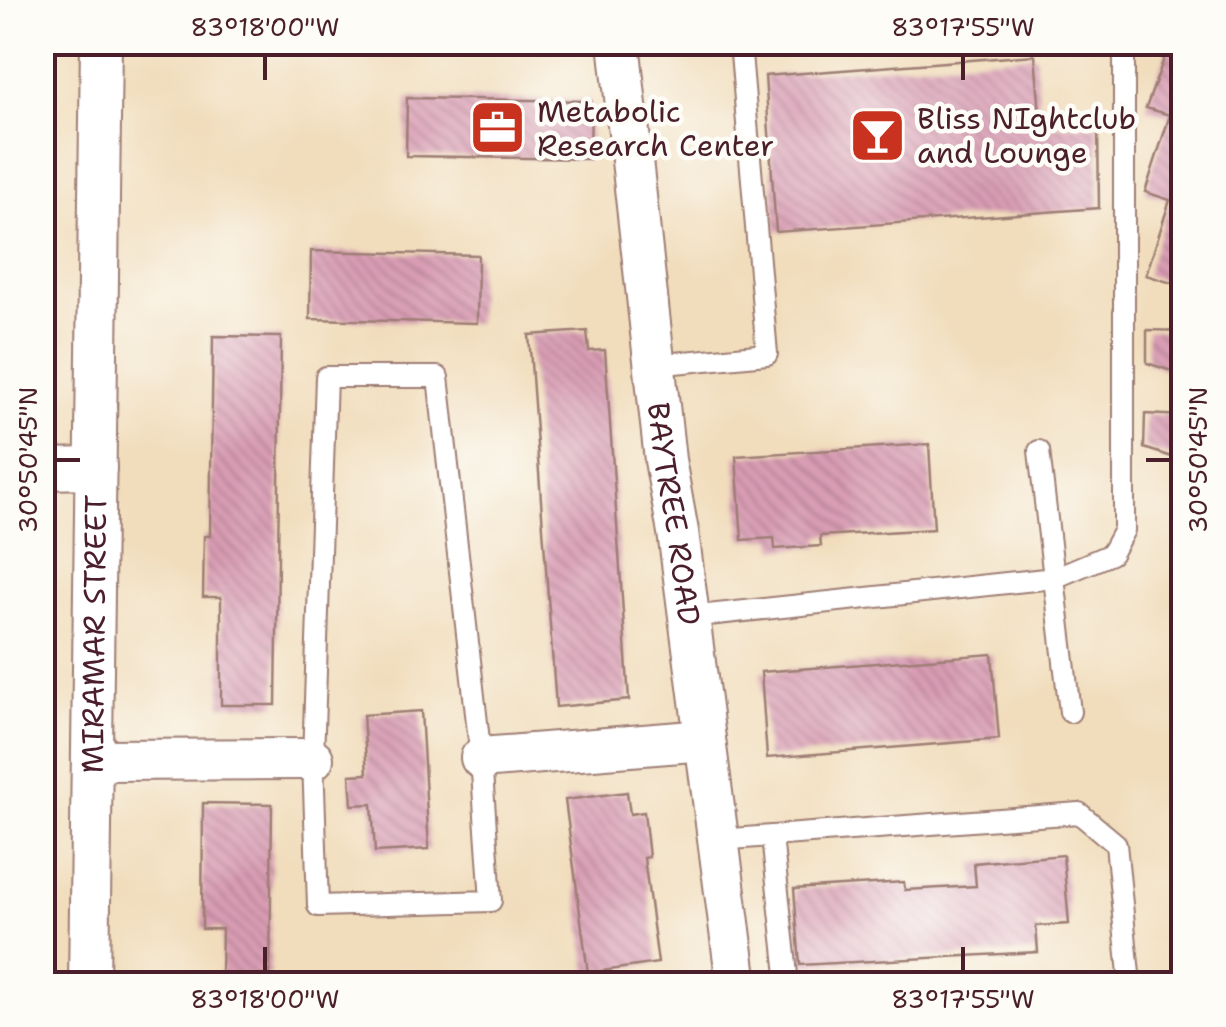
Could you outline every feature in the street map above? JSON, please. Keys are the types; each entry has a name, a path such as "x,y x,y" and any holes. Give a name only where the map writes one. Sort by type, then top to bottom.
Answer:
{"street":[{"name":"MIRAMAR STREET","path":"89,984 101,42"},
{"name":"BAYTREE ROAD","path":"619,42 664,460 689,617 737,984"},
{"path":"42,469 96,468"},
{"path":"482,758 705,740"},
{"path":"93,760 313,759"}],"lane":[{"path":"654,365 767,354 740,42"},
{"path":"689,617 1054,578 1111,554 1124,530 1124,42"},
{"path":"326,376 438,377 482,758 491,901 318,906 313,759 326,376"},
{"path":"1040,451 1070,712"},
{"path":"718,840 1079,813 1116,844 1130,984"},
{"path":"772,837 788,984"}],"building":[{"path":"1170,42 1184,42 1184,287 1146,275 1170,200 1145,192 1170,115 1146,108"},
{"path":"1035,55 1041,125 1098,125 1099,208 776,232 765,76"},
{"name":"Metabolic Research Center","path":"407,98 591,101 590,159 406,156"},
{"path":"311,251 478,255 477,323 310,319"},
{"path":"1147,330 1184,331 1184,375 1147,363"},
{"path":"587,331 589,351 605,350 629,700 556,707 529,335"},
{"path":"213,336 281,337 276,705 221,705 221,597 203,597 204,536 210,536"},
{"path":"1145,414 1184,416 1184,461 1144,448"},
{"path":"929,444 934,529 820,536 821,546 775,549 774,538 742,540 736,456"},
{"path":"992,654 999,739 767,758 761,672"},
{"path":"421,711 429,849 375,852 372,804 352,805 350,775 367,774 363,715"},
{"path":"627,792 630,814 644,812 649,857 644,858 658,963 588,973 565,800"},
{"path":"203,803 272,804 270,975 221,975 222,929 202,929"},
{"path":"1063,855 1069,924 1036,926 1038,952 800,965 794,889 904,882 905,890 976,886 974,863"}],"place":[{"name":"Metabolic Research Center","path":"498,128"},
{"name":"Bliss NIghtclub and Lounge","path":"878,135"}]}
